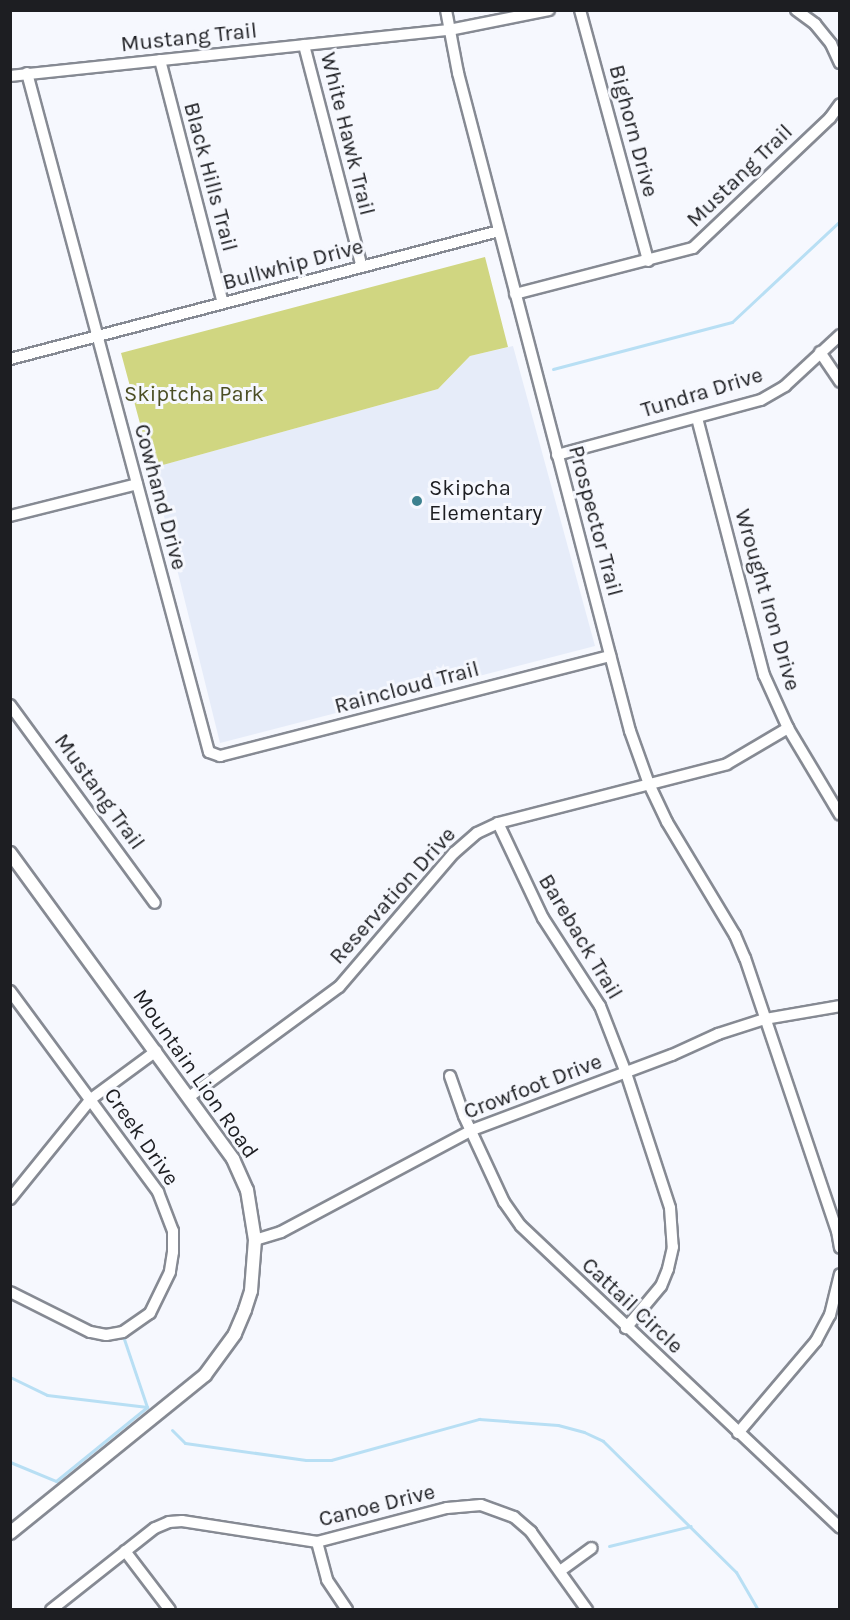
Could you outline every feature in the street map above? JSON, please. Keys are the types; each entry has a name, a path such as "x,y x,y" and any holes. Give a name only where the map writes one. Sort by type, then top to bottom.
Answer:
{"street":[{"name":"Prospector Trail","path":"446,10 449,30 515,294 630,731 649,784 681,848 735,934 837,1231 840,1248"},
{"name":"Mustang Trail","path":"10,76 449,30 549,10"},
{"name":"Bighorn Drive","path":"580,10 648,261"},
{"path":"796,10 815,24 831,44 840,63"},
{"name":"White Hawk Trail","path":"304,45 362,267"},
{"name":"Black Hills Trail","path":"160,60 224,303"},
{"name":"Cowhand Drive","path":"27,74 209,752 213,755"},
{"name":"Mustang Trail","path":"515,294 693,248 830,118 840,104"},
{"name":"Bullwhip Drive","path":"10,359 499,231"},
{"name":"Tundra Drive","path":"557,454 761,400 775,393 840,335"},
{"path":"820,352 840,382"},
{"name":"Wrought Iron Drive","path":"696,418 764,675 788,728 840,815"},
{"path":"10,516 137,484"},
{"name":"Raincloud Trail","path":"213,755 220,756 610,656"},
{"name":"Mustang Trail","path":"10,705 155,903"},
{"name":"Reservation Drive","path":"189,1096 339,987 463,842 498,823 727,764 788,728"},
{"name":"Bareback Trail","path":"498,823 543,918 600,1006 626,1073 670,1208 673,1247 661,1286 626,1328"},
{"name":"Mountain Lion Road","path":"10,853 189,1096 241,1174 253,1215 255,1240 255,1269 248,1300 235,1334 211,1369 10,1533"},
{"name":"Creek Drive","path":"10,991 158,1192 173,1231 170,1272 161,1296 150,1313 123,1332 106,1335 90,1332 10,1292"},
{"name":"Crowfoot Drive","path":"255,1240 281,1232 472,1130 626,1073 718,1034 765,1019 840,1006"},
{"path":"10,1199 91,1099 156,1051"},
{"name":"Cattail Circle","path":"450,1076 504,1202 521,1226 626,1328 840,1528"},
{"path":"738,1432 816,1341 830,1315 840,1274"},
{"name":"Canoe Drive","path":"51,1610 155,1528 169,1522 182,1521 317,1542 447,1508 481,1505 502,1510 531,1532 587,1610"},
{"path":"317,1542 327,1580 347,1610"},
{"path":"560,1571 592,1548"},
{"path":"125,1551 170,1610"}],"shaded area":[{"path":"513,346 595,646 220,743 152,468 438,389 470,356"}],"green space":[{"name":"Skiptcha Park","path":"485,257 508,347 470,356 438,389 152,468 121,353"}],"waterway":[{"path":"553,369 732,322 840,221"},
{"path":"124,1339 147,1407"},
{"path":"10,1377 47,1395 147,1407"},
{"path":"10,1462 56,1481 147,1407"},
{"path":"172,1430 185,1443 306,1460 331,1460 479,1419 558,1425 584,1432 603,1441 736,1572 758,1610"},
{"path":"609,1546 691,1526"}],"place":[{"name":"Skipcha Elementary","path":"417,501"}]}
